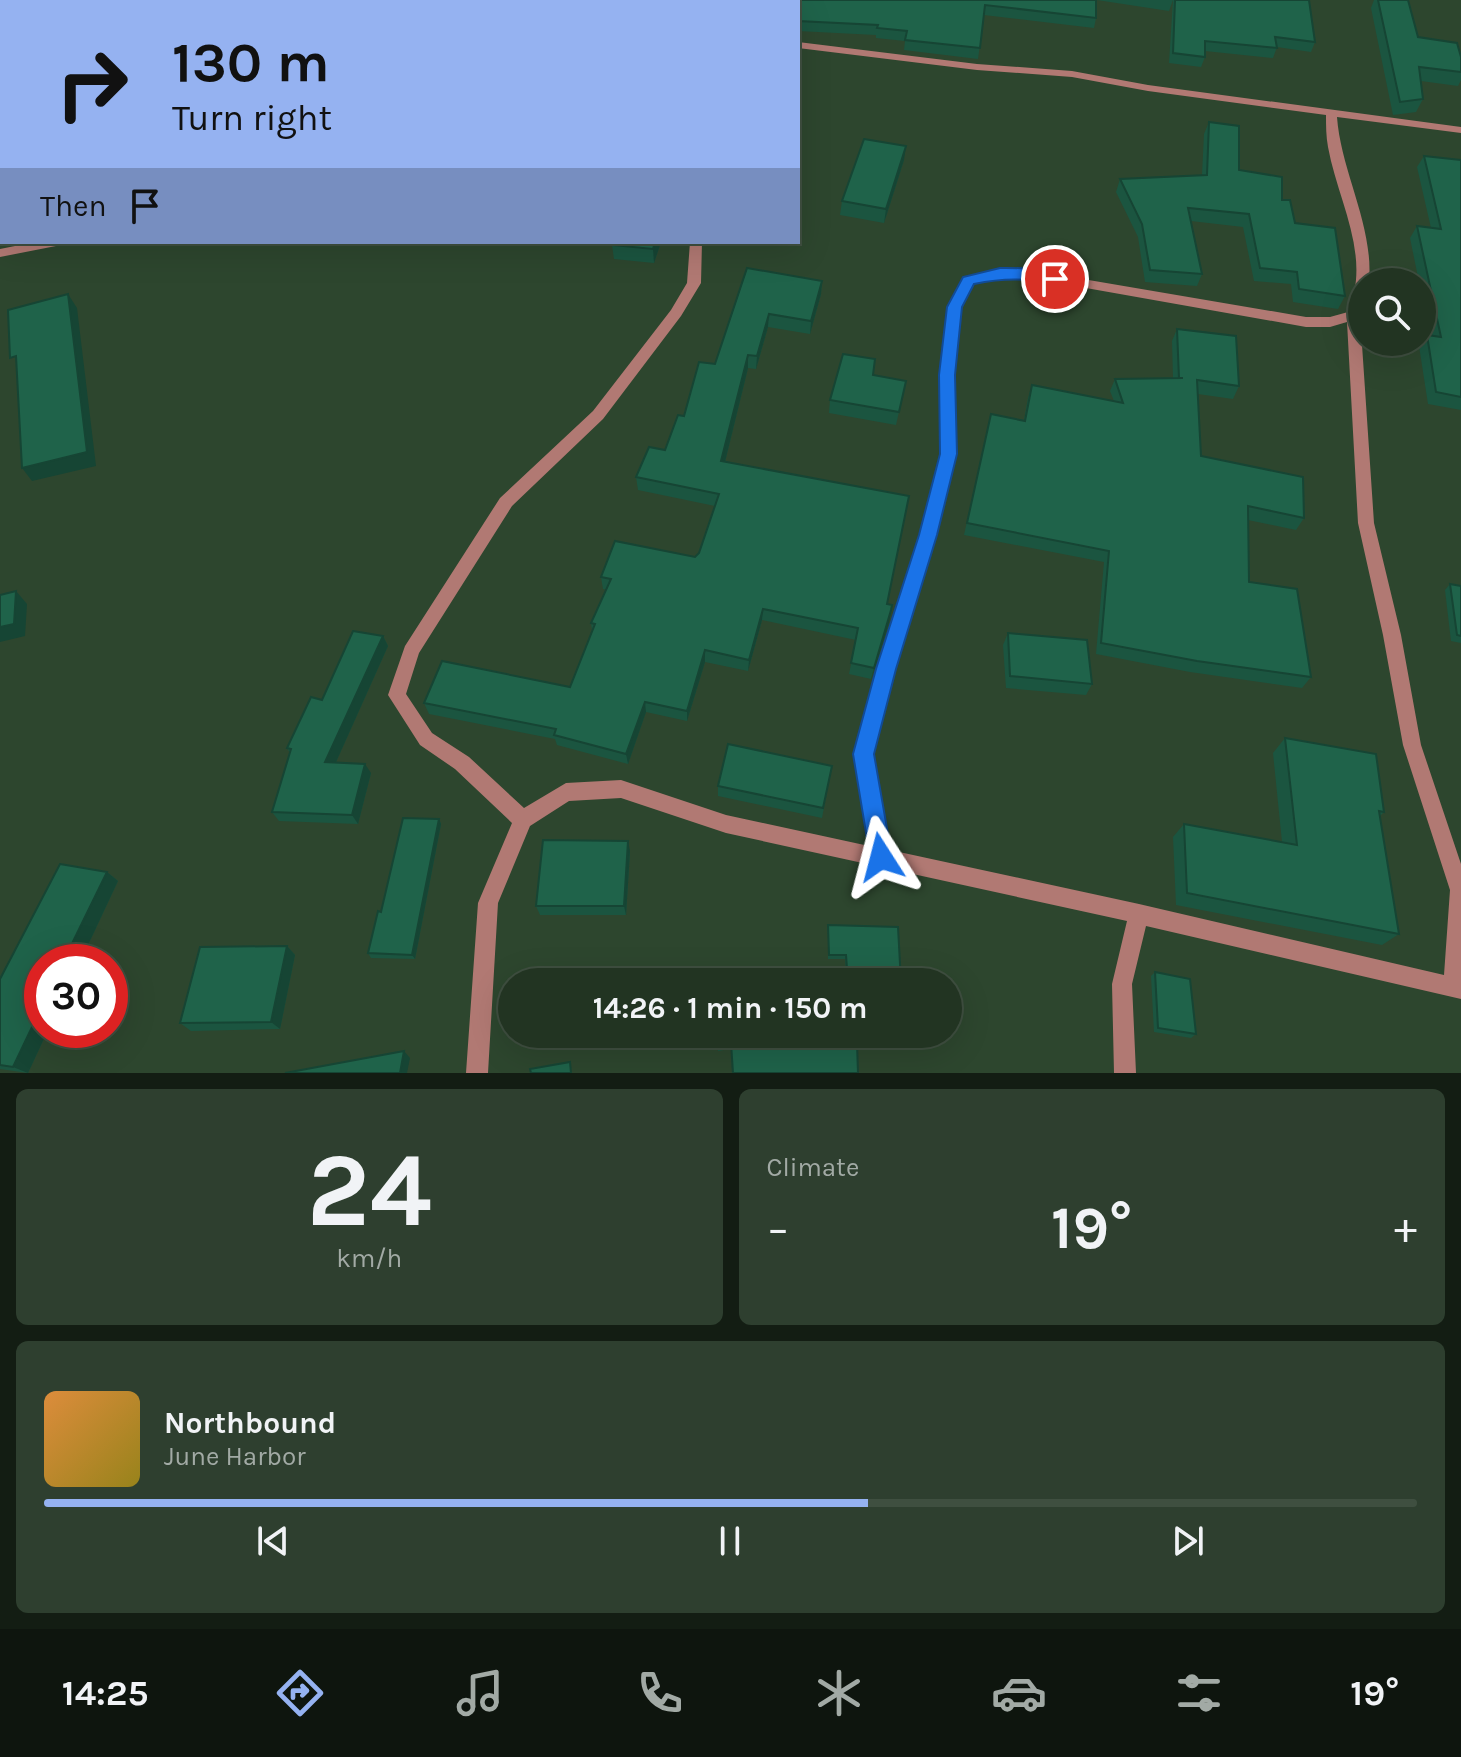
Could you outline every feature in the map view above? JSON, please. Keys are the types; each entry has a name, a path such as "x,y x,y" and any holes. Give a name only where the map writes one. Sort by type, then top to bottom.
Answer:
{"street":[{"path":"800,45 977,67 1072,74 1148,88 1461,130"},
{"path":"1331,111 1334,147 1359,227 1360,268"},
{"path":"0,253 46,244"},
{"path":"523,820 462,763 426,739 397,695 411,651 506,502 598,415 676,313 694,283 696,244"},
{"path":"881,857 864,754 886,669 928,535 948,454 947,375 955,307 969,280 1000,273 1024,273 1306,322 1330,322 1348,317"},
{"path":"477,1073 488,903 523,820 566,792 621,789 726,824 1139,914 1457,988 1460,890 1412,745 1392,635 1366,523 1356,356"},
{"path":"1125,1073 1122,984 1139,914"}],"building":[{"path":"800,0 1096,0 1096,18 985,5 980,48 905,40 907,31 877,28 878,25 800,21"},
{"path":"1175,0 1309,0 1315,42 1275,37 1277,48 1205,41 1205,57 1173,53"},
{"path":"1378,0 1408,0 1418,37 1457,43 1461,72 1419,67 1423,99 1400,102"},
{"path":"1209,122 1239,126 1239,170 1282,177 1282,200 1290,200 1295,223 1335,228 1345,296 1299,289 1297,272 1260,268 1249,214 1188,208 1202,274 1150,270 1142,224 1120,179 1207,175"},
{"path":"864,139 906,146 886,209 842,201"},
{"path":"1424,156 1461,160 1461,397 1436,392 1430,356 1436,356 1436,336 1441,337 1436,314 1436,268 1426,268 1417,226 1441,229"},
{"path":"612,244 654,244 653,249"},
{"path":"747,268 822,281 811,321 769,314 757,356 748,355 721,461 909,496 887,604 892,605 891,610 874,668 851,663 858,628 763,609 749,660 705,650 687,711 645,702 626,754 554,735 556,729 424,703 442,661 570,687 595,624 591,623 611,579 601,577 615,541 695,557 699,553 719,494 636,477 649,447 665,450 678,415 684,416 699,362 715,364"},
{"path":"68,294 87,452 22,468 16,356 10,358 8,310"},
{"path":"1177,329 1236,336 1239,386 1197,380 1201,456 1303,477 1304,518 1248,506 1249,582 1297,589 1311,677 1197,661 1101,643 1109,551 967,523 991,414 1025,421 1032,385 1123,403 1115,379 1183,378 1179,378"},
{"path":"843,354 875,359 873,375 906,381 899,412 830,400"},
{"path":"1450,584 1461,586 1461,636 1457,635"},
{"path":"16,591 14,624 0,627 0,595"},
{"path":"353,631 383,636 325,762 365,764 352,815 272,812 291,749 287,748 311,697 322,700"},
{"path":"1008,633 1087,640 1092,684 1010,676"},
{"path":"1285,738 1376,754 1384,812 1379,811 1399,934 1187,893 1184,824 1297,845"},
{"path":"728,744 832,766 823,808 718,786"},
{"path":"403,818 439,819 412,955 368,953 378,911 381,912"},
{"path":"543,840 628,841 624,906 536,906"},
{"path":"60,864 107,872 72,944 24,944 24,1044 13,1067 0,1065 0,979"},
{"path":"828,925 898,927 900,968 847,968 846,955 829,955"},
{"path":"287,946 271,1022 180,1023 200,947"},
{"path":"1155,972 1190,979 1196,1034 1158,1028"},
{"path":"731,1048 857,1048 858,1073 733,1073"},
{"path":"404,1051 400,1073 285,1073"},
{"path":"570,1062 571,1073 531,1073 530,1069"}],"route":[{"path":"881,857 864,754 886,669 928,535 948,454 947,375 955,307 969,280 1000,273 1024,273 1055,279"}]}
